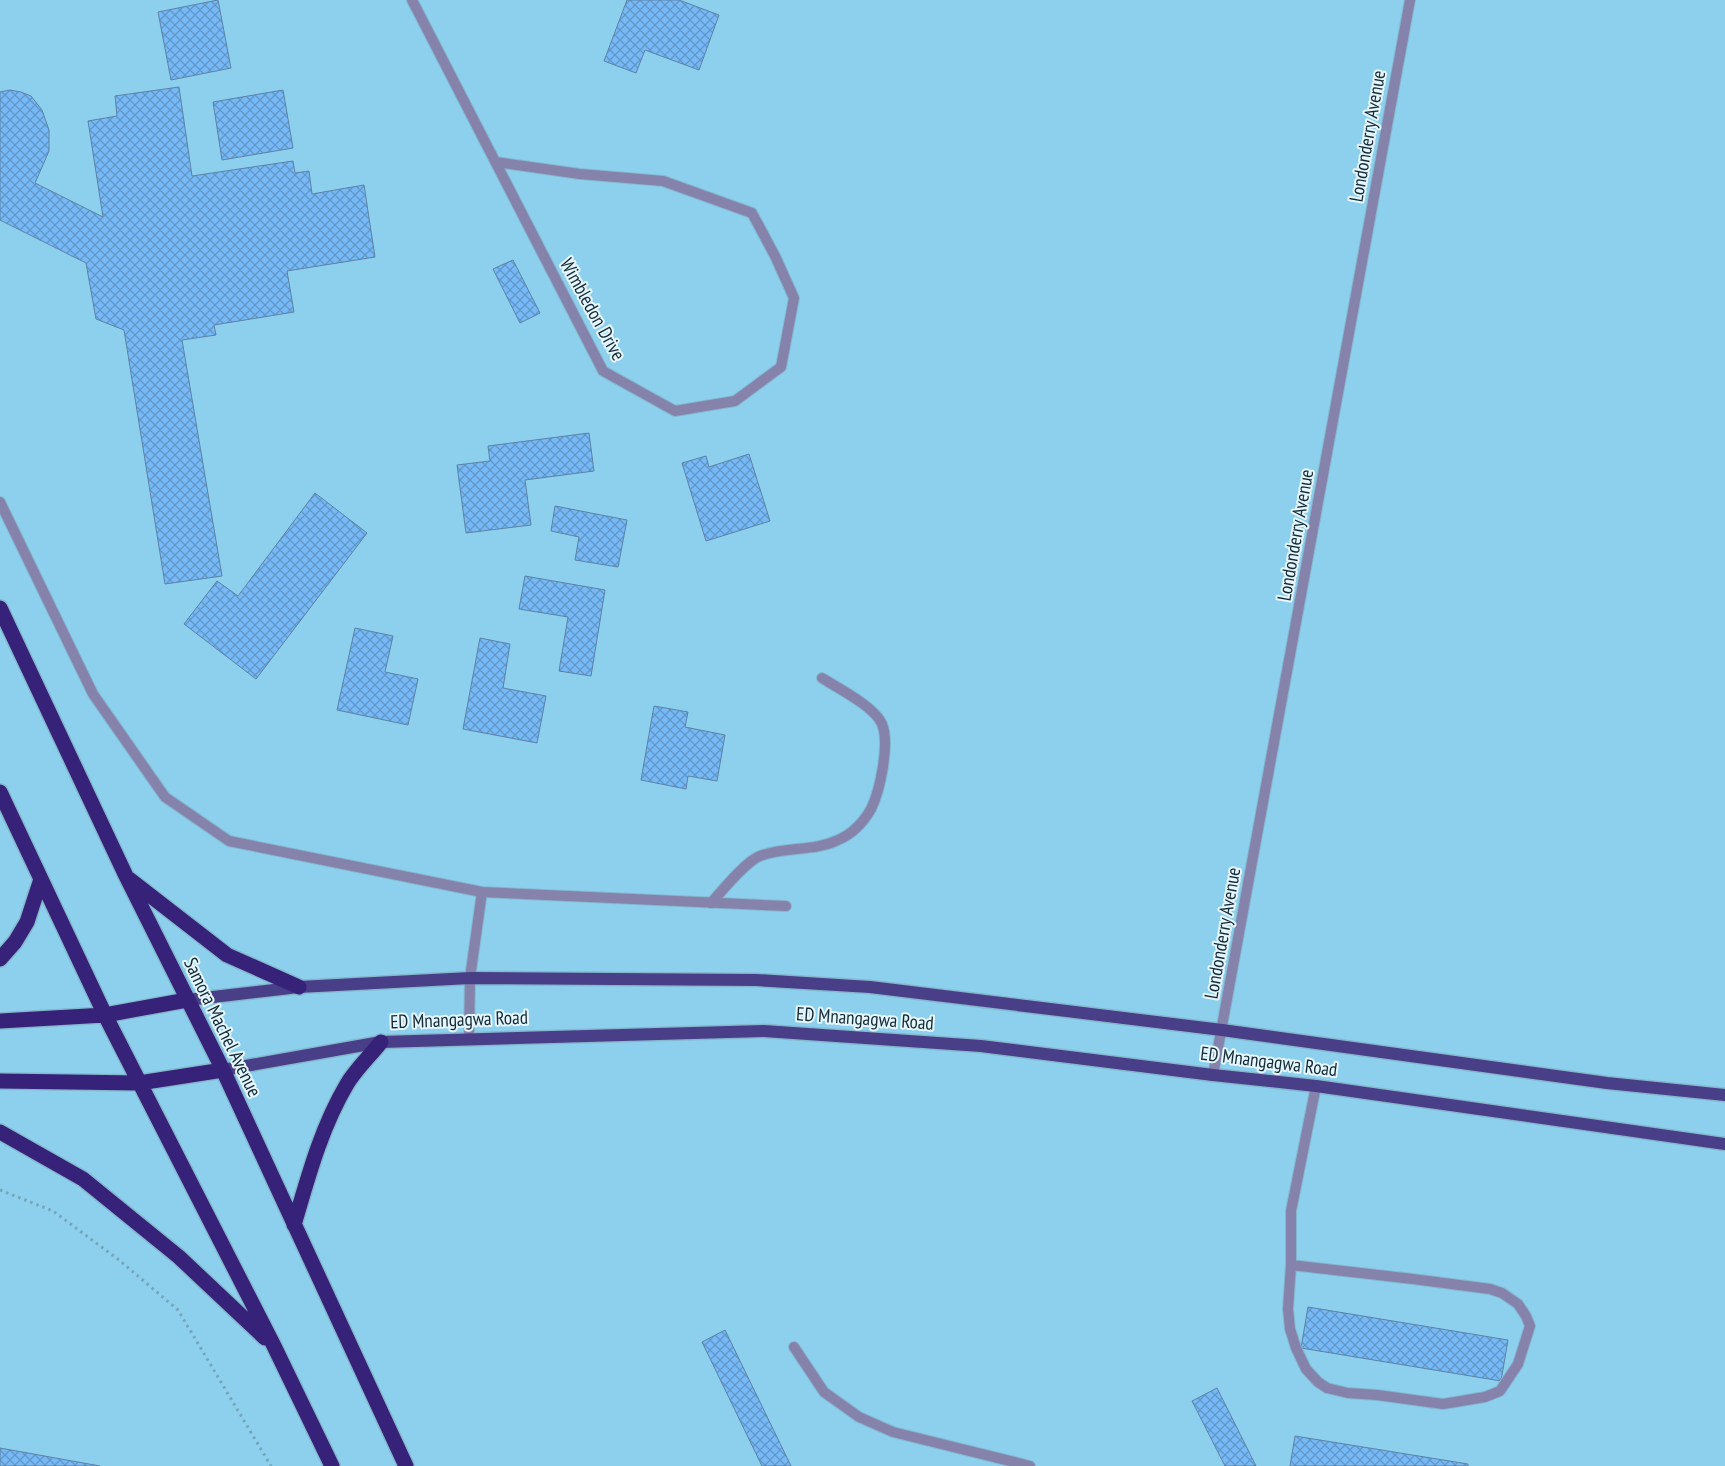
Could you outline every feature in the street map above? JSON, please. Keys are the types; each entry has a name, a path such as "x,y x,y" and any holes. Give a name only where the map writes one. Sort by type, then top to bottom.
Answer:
{"highway":[{"name":"Samora Machel Avenue","path":"0,608 126,876 223,1070 406,1466"},
{"path":"0,792 105,1015 274,1346 332,1466"},
{"path":"126,876 227,955 299,987"},
{"path":"0,959 15,942 27,922 41,879"},
{"name":"ED Mnangagwa Road","path":"0,1021 105,1015 187,1000"},
{"path":"294,1226 318,1145 334,1108 348,1083 381,1042"},
{"name":"ED Mnangagwa Road","path":"0,1081 139,1082 223,1070"},
{"path":"0,1132 83,1179 179,1257 274,1346"}],"main road":[{"name":"ED Mnangagwa Road","path":"187,1000 299,987 470,978 756,980 870,987 1222,1030 1608,1083 1725,1095"},
{"name":"ED Mnangagwa Road","path":"223,1070 381,1042 764,1031 981,1046 1316,1086 1725,1144"}],"street":[{"name":"Wimbledon Drive","path":"412,0 603,371 674,411 735,401 781,367 794,298 775,256 752,213 663,181 580,174 496,162"},
{"name":"Londonderry Avenue","path":"1213,1075 1410,0"},
{"path":"0,502 93,694 164,797 230,841 482,892 786,906"},
{"path":"710,903 751,861 760,856 781,851 821,847 839,840 856,830 871,809 881,779 883,764 885,748 882,724 867,706 822,678"},
{"path":"469,1039 470,978 482,892"},
{"path":"1291,1265 1490,1289 1502,1294 1518,1304 1530,1326 1518,1364 1500,1391 1485,1397 1443,1404 1348,1393 1327,1388 1318,1382 1306,1369 1290,1329 1288,1309 1291,1265 1291,1211 1316,1086"},
{"path":"794,1348 824,1392 858,1417 893,1432 1030,1466"}],"path":[{"path":"0,1190 53,1211 119,1260 178,1310 271,1466"}],"shaded area":[{"path":"0,0 1725,0 1725,1466 0,1466"}],"building":[{"path":"218,0 231,68 171,80 158,12"},
{"path":"627,0 679,0 719,15 699,70 645,50 636,73 604,61"},
{"path":"179,87 192,176 293,161 295,173 309,171 312,194 364,185 375,257 287,271 294,312 214,325 216,335 182,340 222,576 165,584 124,330 96,319 86,263 0,220 0,92 10,90 31,96 42,110 49,130 49,151 35,183 103,217 88,121 117,116 115,96"},
{"path":"283,90 293,148 222,160 213,102"},
{"path":"513,260 540,313 520,323 493,269"},
{"path":"589,433 594,471 525,480 531,525 466,533 457,465 490,461 488,446"},
{"path":"749,454 770,521 706,541 682,463 706,456 709,467"},
{"path":"315,493 367,533 256,679 184,624 217,581 238,596"},
{"path":"555,506 627,520 618,567 575,560 579,537 551,531"},
{"path":"525,576 605,590 591,676 559,671 568,617 519,609"},
{"path":"355,628 393,636 385,672 418,679 408,725 337,710"},
{"path":"480,638 510,644 503,688 546,696 537,743 463,729"},
{"path":"654,706 688,712 685,727 725,735 717,781 688,776 686,789 641,780"},
{"path":"1308,1307 1508,1340 1501,1381 1301,1348"},
{"path":"725,1330 791,1466 762,1466 702,1342"},
{"path":"1217,1388 1256,1466 1225,1466 1192,1401"},
{"path":"1295,1436 1468,1464 1468,1466 1290,1466"},
{"path":"0,1448 100,1466 0,1466"}]}
